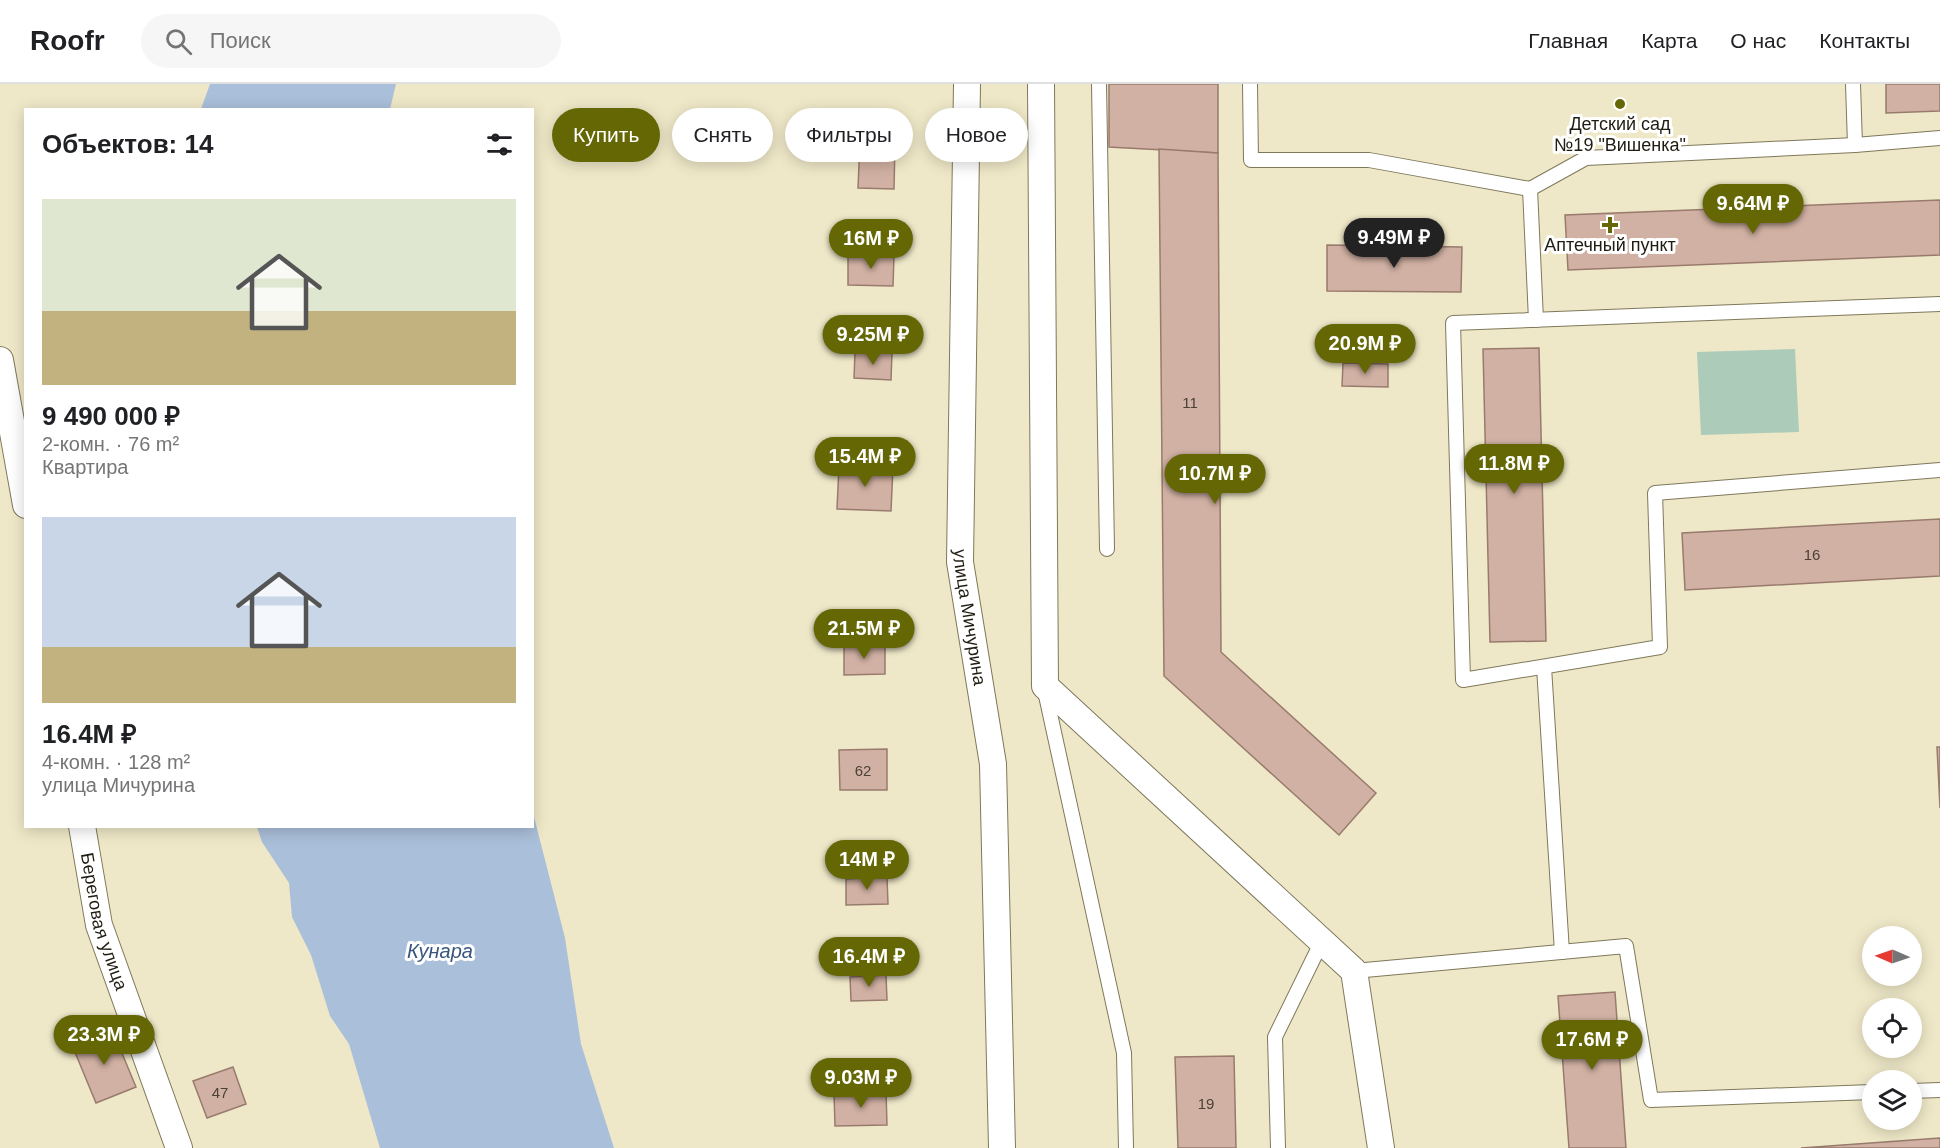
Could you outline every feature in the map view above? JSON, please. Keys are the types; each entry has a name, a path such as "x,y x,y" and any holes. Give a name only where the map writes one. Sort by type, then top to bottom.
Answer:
{"street":[{"name":"улица Мичурина","path":"967,84 960,562 993,764 1002,1148"},
{"path":"1041,84 1045,686 1354,971 1381,1148"},
{"path":"0,360 24,494"},
{"name":"Береговая улица","path":"82,828 99,926 179,1148"}],"lane":[{"path":"1099,84 1107,549"},
{"path":"1250,84 1251,160 1370,160 1530,189 1586,158 1855,145 1940,138"},
{"path":"1853,84 1855,145"},
{"path":"1530,189 1536,320"},
{"path":"1940,304 1453,323 1463,680 1660,647 1655,493 1940,471"},
{"path":"1544,667 1562,952"},
{"path":"1045,686 1124,1053 1126,1148"},
{"path":"1278,1148 1275,1037 1322,941"},
{"path":"1354,971 1626,946 1650,1100 1862,1092"},
{"path":"1922,1091 1940,1090"}],"green space":[{"path":"1795,349 1799,432 1701,435 1697,352"}],"water":[{"path":"210,84 396,84 390,108 201,108"},
{"name":"Кунара","path":"534,817 565,938 581,1044 614,1148 380,1148 349,1044 330,1016 311,955 292,917 289,883 262,842 257,828 534,828"}],"building":[{"path":"1109,84 1218,84 1218,153 1109,147"},
{"path":"1886,84 1940,84 1940,111 1886,113"},
{"path":"1159,149 1218,153 1221,652 1376,793 1339,835 1164,676"},
{"path":"859,162 895,162 894,189 858,188"},
{"path":"1940,200 1940,255 1568,270 1565,215"},
{"path":"1327,245 1462,247 1461,292 1327,291"},
{"path":"848,255 894,256 893,286 848,285"},
{"path":"1539,348 1546,641 1490,642 1483,349"},
{"path":"855,352 892,353 891,380 854,378"},
{"path":"1343,363 1388,364 1388,387 1342,386"},
{"path":"839,466 893,467 891,511 837,509"},
{"path":"1940,519 1940,576 1685,590 1682,533"},
{"path":"844,645 885,645 885,674 844,675"},
{"path":"1937,747 1940,747 1940,808"},
{"path":"887,749 887,790 840,790 839,750"},
{"path":"887,877 888,904 846,905 846,879"},
{"path":"886,975 887,1000 851,1001 850,977"},
{"path":"1615,992 1626,1148 1569,1148 1558,996"},
{"path":"112,1029 136,1087 96,1103 72,1045"},
{"path":"1234,1056 1236,1148 1178,1148 1175,1057"},
{"path":"233,1067 246,1104 207,1118 193,1081"},
{"path":"886,1091 887,1125 835,1126 834,1093"},
{"path":"1940,1138 1940,1148 1801,1148"}],"place":[{"name":"Детский сад №19 \"Вишенка\"","path":"1620,104"},
{"name":"Аптечный пункт","path":"1610,225"}]}
